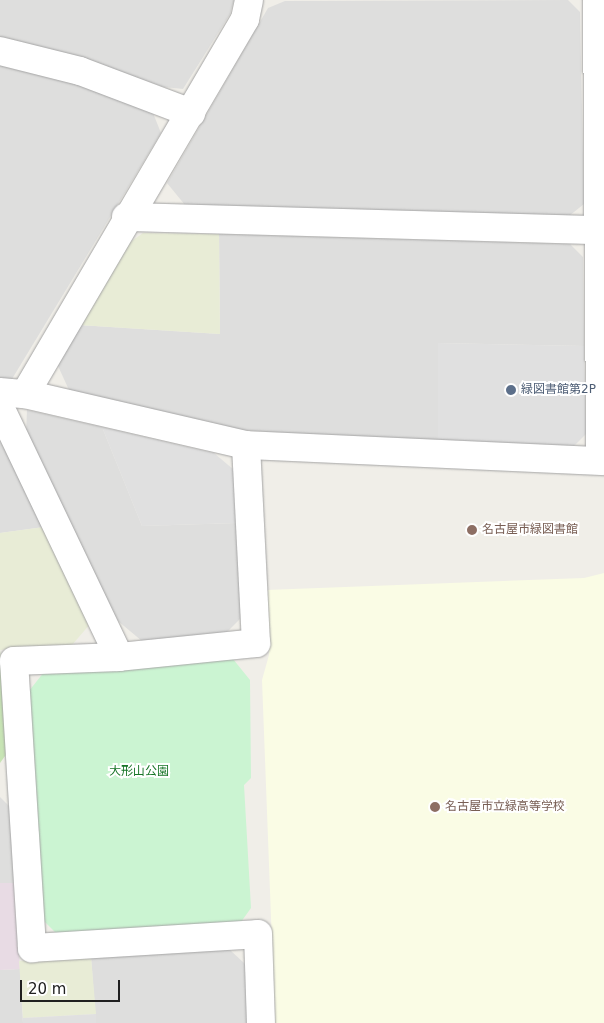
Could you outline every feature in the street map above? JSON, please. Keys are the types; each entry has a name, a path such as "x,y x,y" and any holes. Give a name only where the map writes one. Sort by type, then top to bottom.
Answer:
{"street":[{"path":"249,0 244,19 191,113 13,393 246,445 602,461 601,230 597,0"},
{"path":"0,51 80,71 191,113"},
{"path":"126,217 601,230"},
{"path":"0,407 119,657"},
{"path":"246,445 256,643 119,657 14,661 10,777 32,948 258,934 260,1023"}],"shaded area":[{"path":"0,0 234,0 230,14 183,89 164,87 97,64 0,38"},
{"path":"568,0 580,12 584,204 569,216 185,205 167,183 268,8 285,1"},
{"path":"0,64 83,86 153,113 161,133 12,379 0,378"},
{"path":"143,233 219,234 220,334 79,325 129,243"},
{"path":"219,234 570,244 583,257 584,346 438,343 438,442 221,429 69,390 58,366 79,325 220,334"},
{"name":"緑図書館第2P","path":"438,343 584,346 586,434 574,446 438,442"},
{"path":"27,410 102,427 142,526 236,523 241,618 224,635 142,641 118,621 26,436"},
{"path":"102,427 214,453 234,470 236,523 142,526"},
{"path":"0,440 44,527 0,533"},
{"path":"44,527 91,623 72,645 0,650 0,533"},
{"name":"名古屋市立緑高等学校","path":"604,573 604,1023 275,1023 262,680 269,655 266,590 584,578"},
{"path":"0,797 12,809 15,883 0,883"},
{"path":"0,883 15,883 20,969 0,970"},
{"path":"229,949 245,964 250,1023 96,1023 91,957"},
{"path":"91,957 96,1014 23,1018 19,961"},
{"path":"20,969 23,1023 0,1023 0,970"},
{"path":"96,1014 96,1023 23,1023 23,1018"}],"green space":[{"path":"0,650 8,752 0,763"},
{"name":"大形山公園","path":"233,659 250,680 251,778 244,785 251,908 241,922 58,935 43,920 29,691 44,672"}],"place":[{"name":"緑図書館第2P","path":"511,390"},
{"name":"名古屋市緑図書館","path":"472,530"},
{"name":"名古屋市立緑高等学校","path":"435,807"}]}
